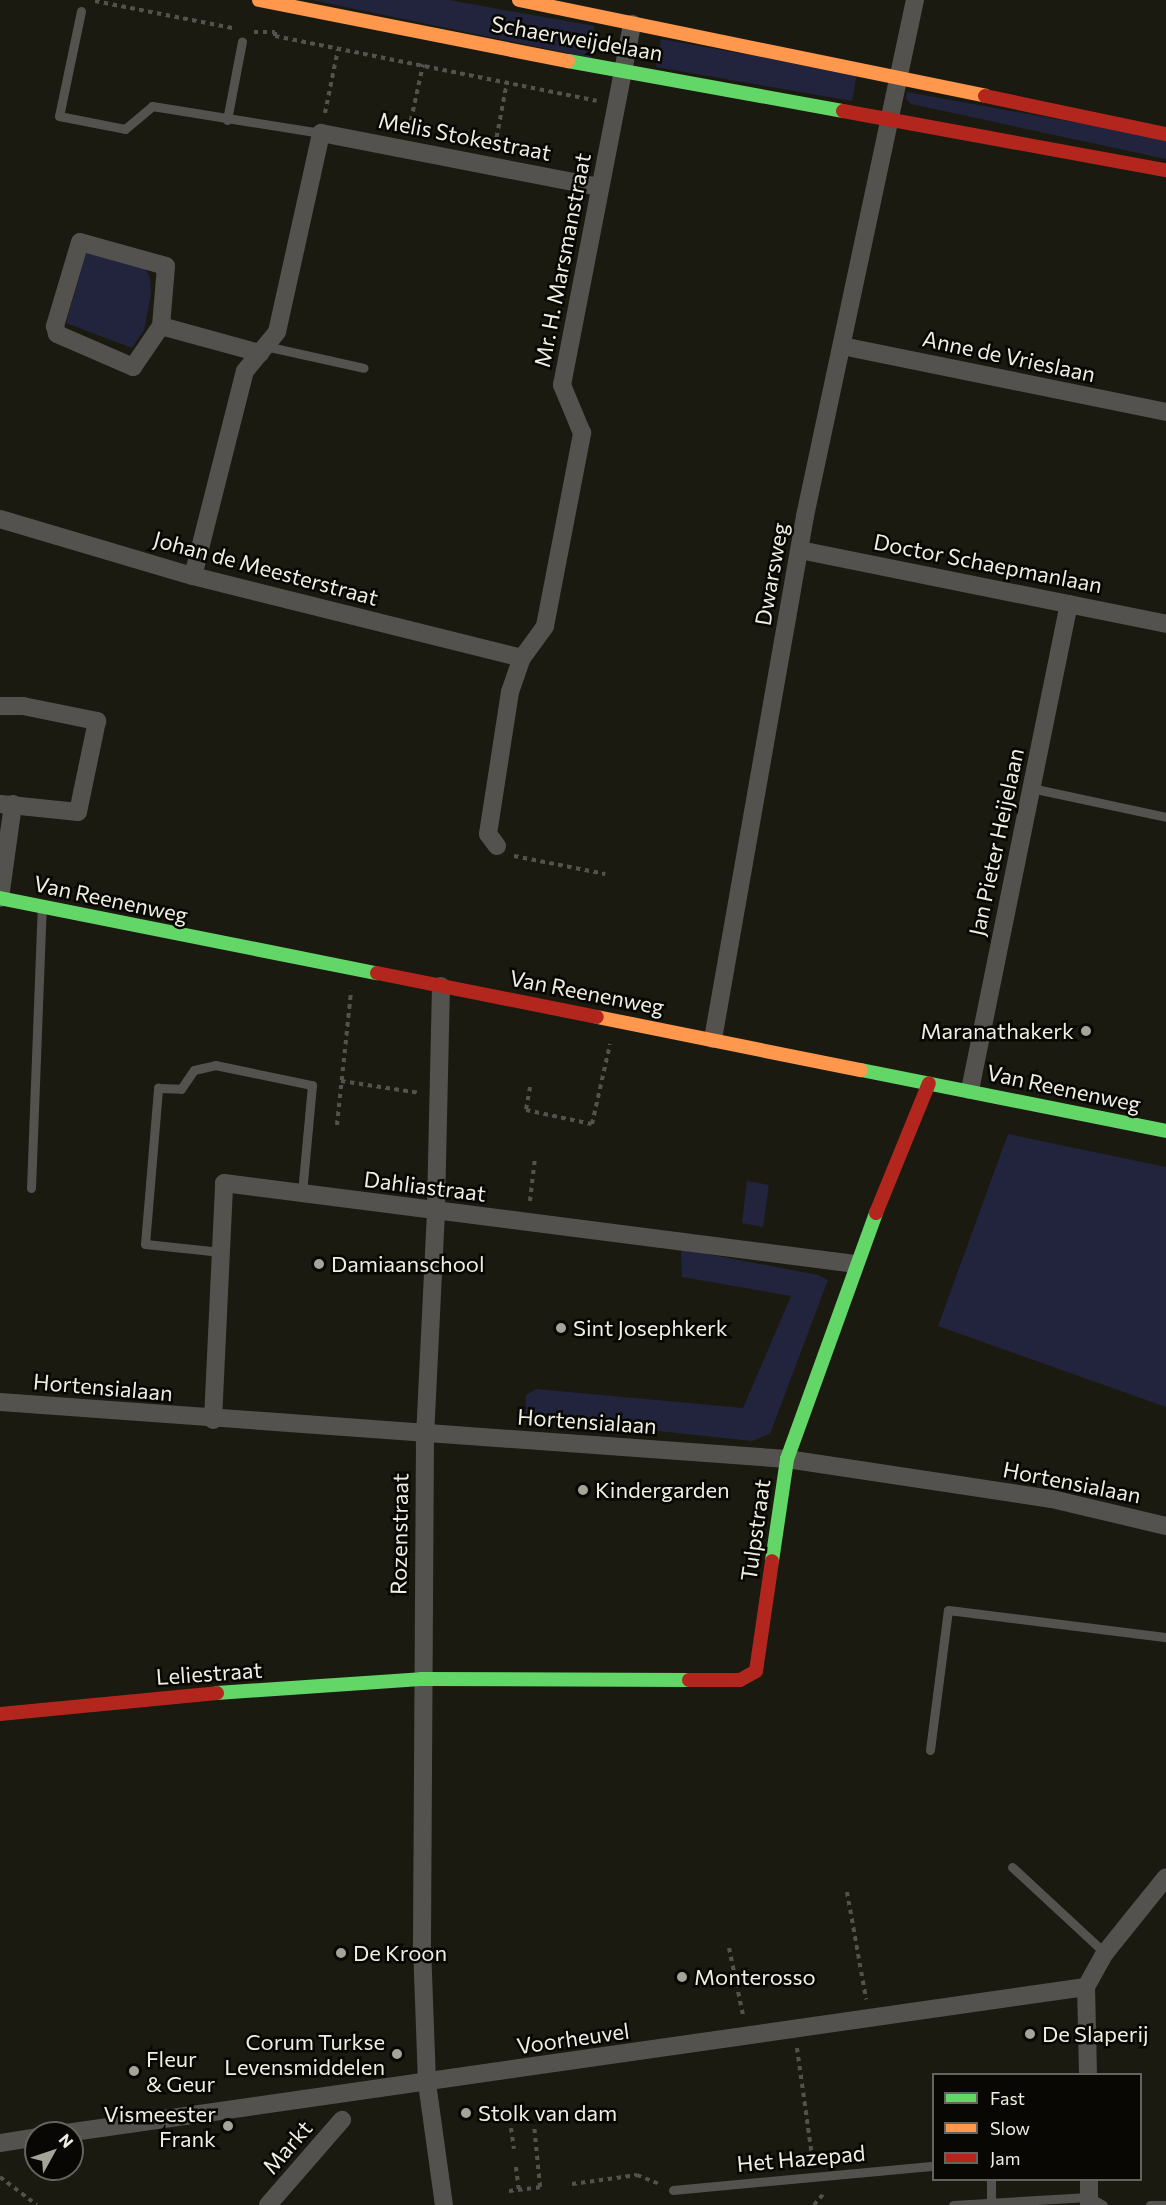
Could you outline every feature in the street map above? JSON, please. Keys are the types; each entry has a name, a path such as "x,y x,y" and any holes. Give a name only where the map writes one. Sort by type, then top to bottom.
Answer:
{"street":[{"name":"Schaerweijdelaan","path":"259,0 623,71 1166,170"},
{"name":"Schaerweijdelaan","path":"519,0 1166,134"},
{"path":"887,120 899,77 915,0"},
{"name":"Mr. H. Marsmanstraat","path":"502,850 488,834 510,692 522,658 545,626 582,433 562,385 632,24"},
{"name":"Dwarsweg","path":"714,1039 800,550 887,120"},
{"path":"193,576 245,371 277,332 321,133"},
{"name":"Melis Stokestraat","path":"321,133 600,186"},
{"path":"80,242 166,266 161,326 133,367 57,334 55,326 80,242"},
{"path":"161,326 262,349"},
{"name":"Anne de Vrieslaan","path":"842,346 1166,412"},
{"name":"Johan de Meesterstraat","path":"0,519 193,576 522,658"},
{"name":"Doctor Schaepmanlaan","path":"800,550 1166,624"},
{"name":"Jan Pieter Heijelaan","path":"970,1090 1069,604"},
{"path":"0,706 23,706 97,721 78,812 6,804 0,898"},
{"name":"Van Reenenweg","path":"0,898 1166,1131"},
{"name":"Rozenstraat","path":"441,986 436,1212 425,1434 421,1679 422,1946 427,2083 444,2205"},
{"name":"Tulpstraat","path":"421,1679 740,1680 756,1671 787,1459 855,1264 929,1083"},
{"name":"Dahliastraat","path":"213,1420 224,1183 855,1264"},
{"name":"Hortensialaan","path":"0,1402 213,1420 787,1459 1052,1499 1166,1526"},
{"name":"Leliestraat","path":"0,1714 133,1699 421,1679"},
{"path":"1088,2073 1086,1988 1105,1953 1166,1877"},
{"name":"Voorheuvel","path":"84,2130 795,2032 1086,1988"},
{"name":"Markt","path":"268,2205 342,2120"},
{"path":"0,2143 24,2139"}],"lane":[{"name":"Melis Stokestraat","path":"81,11 59,116 125,129 152,106 227,120 249,118 321,133"},
{"path":"227,120 242,41"},
{"path":"262,349 364,368"},
{"path":"1031,788 1166,818"},
{"path":"31,1188 42,905"},
{"path":"221,1252 145,1244 158,1088 181,1089 194,1070 215,1065 312,1085 302,1193"},
{"path":"930,1750 948,1610 1166,1637"},
{"path":"1012,1868 1105,1953"},
{"name":"Het Hazepad","path":"673,2190 815,2175 932,2166"},
{"path":"991,2181 992,2201"},
{"path":"953,2205 1093,2197"},
{"path":"1150,2205 1166,2205"}],"path":[{"path":"90,0 261,33 262,30 275,32 275,36 616,105"},
{"path":"321,133 338,49"},
{"path":"405,149 423,65"},
{"path":"491,165 507,82"},
{"path":"502,850 605,874"},
{"path":"337,1125 353,970"},
{"path":"530,1087 526,1110 592,1124 615,1020"},
{"path":"341,1081 438,1096"},
{"path":"527,1223 535,1158"},
{"path":"848,1892 870,2021"},
{"path":"729,1948 748,2038"},
{"path":"795,2032 815,2175"},
{"path":"509,2191 540,2187 534,2125"},
{"path":"511,2128 514,2149"},
{"path":"516,2167 519,2190"},
{"path":"572,2184 638,2175 673,2190"},
{"path":"0,2176 37,2205"}],"shaded area":[{"path":"312,0 449,0 594,26 591,58"},
{"path":"661,39 857,74 852,101 656,67"},
{"path":"907,92 1166,139 1166,159 911,104 906,99"},
{"path":"87,250 145,268 150,278 151,295 144,330 132,348 66,323"},
{"path":"1008,1134 1166,1167 1166,1407 938,1326"},
{"path":"747,1181 769,1185 763,1227 742,1223"},
{"path":"681,1249 818,1275 828,1280 770,1434 752,1441 526,1417 526,1395 536,1389 743,1408 791,1296 682,1277"}],"traffic: fast":[{"path":"568,61 843,111"},
{"path":"0,898 377,973"},
{"path":"861,1070 1166,1131"},
{"path":"772,1561 787,1459 876,1213"},
{"path":"217,1693 421,1679 689,1680"}],"traffic: slow":[{"path":"259,0 568,61"},
{"path":"519,0 985,96"},
{"path":"597,1017 861,1070"}],"traffic: jam":[{"path":"985,96 1166,134"},
{"path":"843,111 1166,170"},
{"path":"377,973 597,1017"},
{"path":"876,1213 929,1083"},
{"path":"689,1680 740,1680 756,1671 772,1561"},
{"path":"0,1714 217,1693"}],"place":[{"name":"Maranathakerk","path":"1086,1031"},
{"name":"Damiaanschool","path":"319,1264"},
{"name":"Sint Josephkerk","path":"561,1328"},
{"name":"Kindergarden","path":"583,1490"},
{"name":"De Kroon","path":"341,1953"},
{"name":"Monterosso","path":"682,1977"},
{"name":"De Slaperij","path":"1030,2034"},
{"name":"Corum Turkse Levensmiddelen","path":"397,2054"},
{"name":"Fleur & Geur","path":"134,2071"},
{"name":"Stolk van dam","path":"466,2113"},
{"name":"Vismeester Frank","path":"228,2126"}]}
